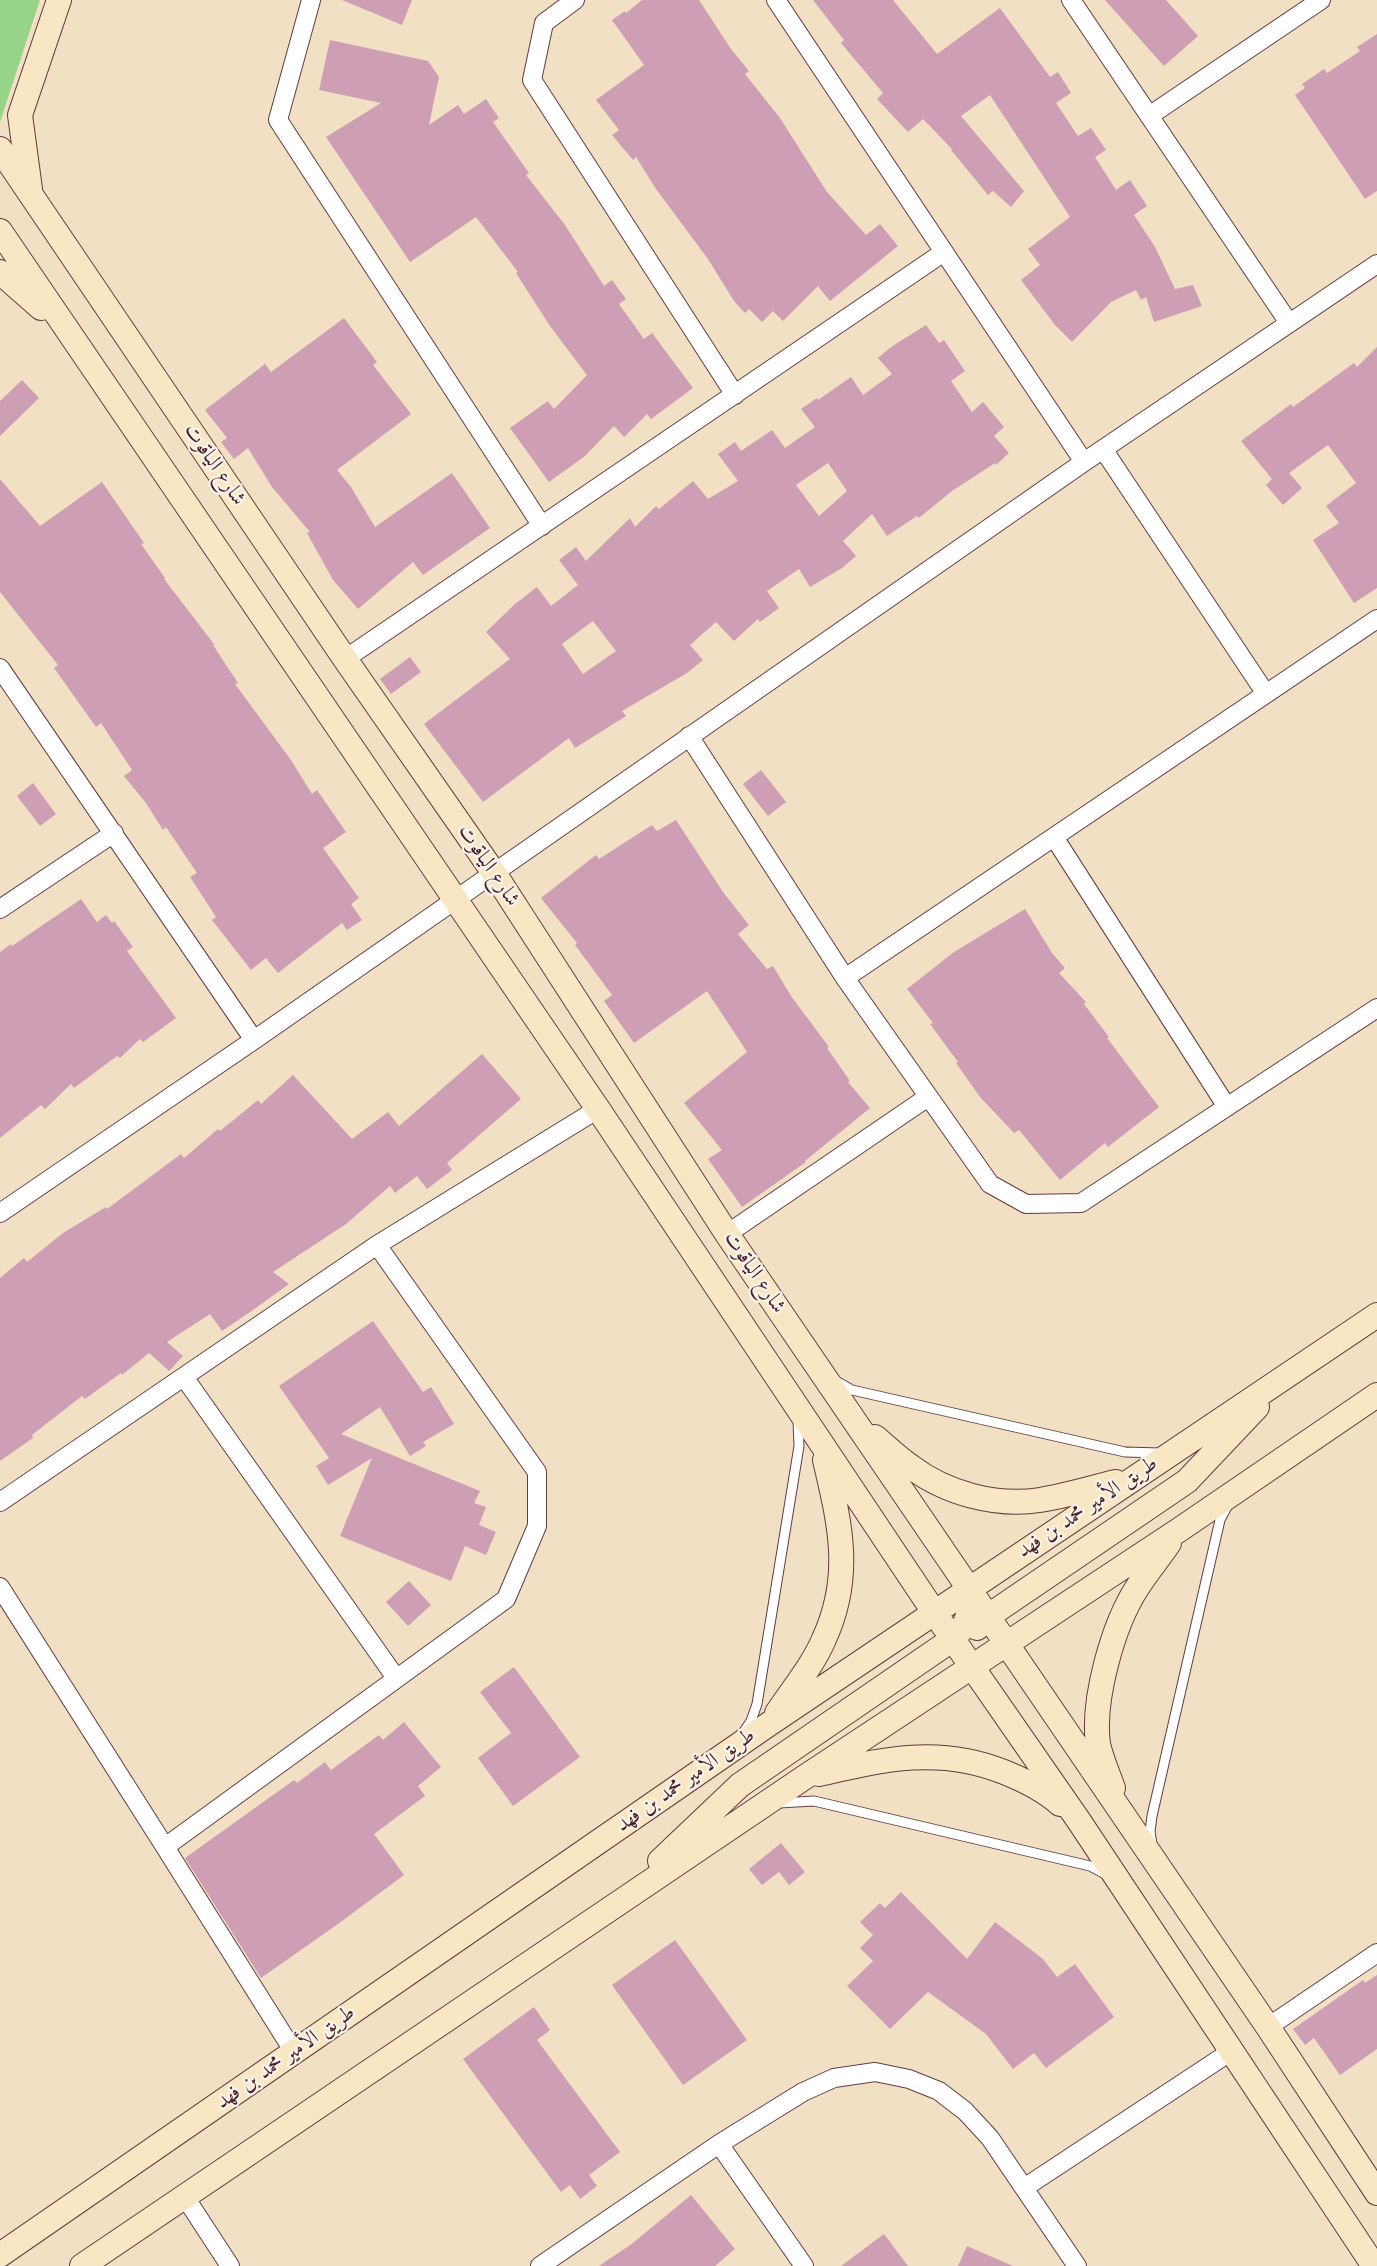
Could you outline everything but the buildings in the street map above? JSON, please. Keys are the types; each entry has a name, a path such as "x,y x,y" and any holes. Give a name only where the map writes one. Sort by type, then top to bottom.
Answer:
{"street":[{"path":"31,194 20,115 59,0"},
{"path":"311,0 278,120 542,526"},
{"path":"575,0 544,22 531,80 735,394"},
{"path":"777,0 1084,462"},
{"path":"1071,0 1289,323"},
{"path":"1149,116 1321,0"},
{"name":"شارع الياقوت","path":"0,149 345,659 494,873 727,1234 968,1590"},
{"name":"شارع الياقوت","path":"0,231 598,1109 934,1612 969,1629"},
{"path":"345,659 944,252"},
{"path":"0,1213 254,1040 1084,462 1377,264"},
{"path":"0,272 68,331"},
{"path":"1103,449 1266,694"},
{"path":"845,978 1377,619"},
{"path":"0,668 254,1040"},
{"path":"689,736 845,978 990,1184 1026,1204 1081,1203 1377,1008"},
{"path":"0,909 114,833"},
{"path":"1054,837 1227,1107"},
{"path":"727,1234 928,1096"},
{"path":"0,1502 377,1245 598,1109"},
{"path":"165,1847 506,1599 537,1526 537,1472 377,1245"},
{"name":"طريق الأمير محمد بن فهد","path":"0,2255 769,1724 1377,1314"},
{"path":"614,1906 740,1785 1187,1481 1288,1374"},
{"path":"184,1377 396,1678"},
{"path":"82,2266 805,1777 1179,1530 1377,1395"},
{"path":"850,1416 910,1467 934,1482 958,1492 1016,1502 1039,1500 1133,1478"},
{"path":"769,1724 824,1640 840,1588 841,1532 822,1446"},
{"path":"1122,1816 1098,1744 1097,1713 1101,1685 1109,1653 1136,1589 1179,1530"},
{"path":"0,1587 294,2052"},
{"path":"968,1590 972,1667 1079,1821 1374,2266"},
{"path":"969,1629 1006,1645 1268,2027 1377,2193"},
{"path":"805,1777 878,1760 905,1757 936,1756 966,1760 1021,1778 1049,1795 1079,1821"},
{"path":"1268,2027 1377,1953"},
{"path":"1024,2188 1230,2052"},
{"path":"540,2266 719,2144 803,2092 834,2078 875,2072 909,2079 939,2091 965,2110 990,2138 1077,2266"},
{"path":"719,2144 804,2266"},
{"path":"185,2197 230,2266"}],"lane":[{"path":"813,1362 840,1384 852,1390 1125,1452 1160,1453 1183,1445"},
{"path":"724,1755 751,1721 757,1704 799,1446 799,1430 790,1398"},
{"path":"1159,1870 1150,1832 1154,1804 1220,1520 1232,1498 1246,1484"},
{"path":"760,1808 799,1801 849,1809 1090,1866 1111,1878 1126,1892"}],"green space":[{"path":"0,0 40,0 0,122"}]}
